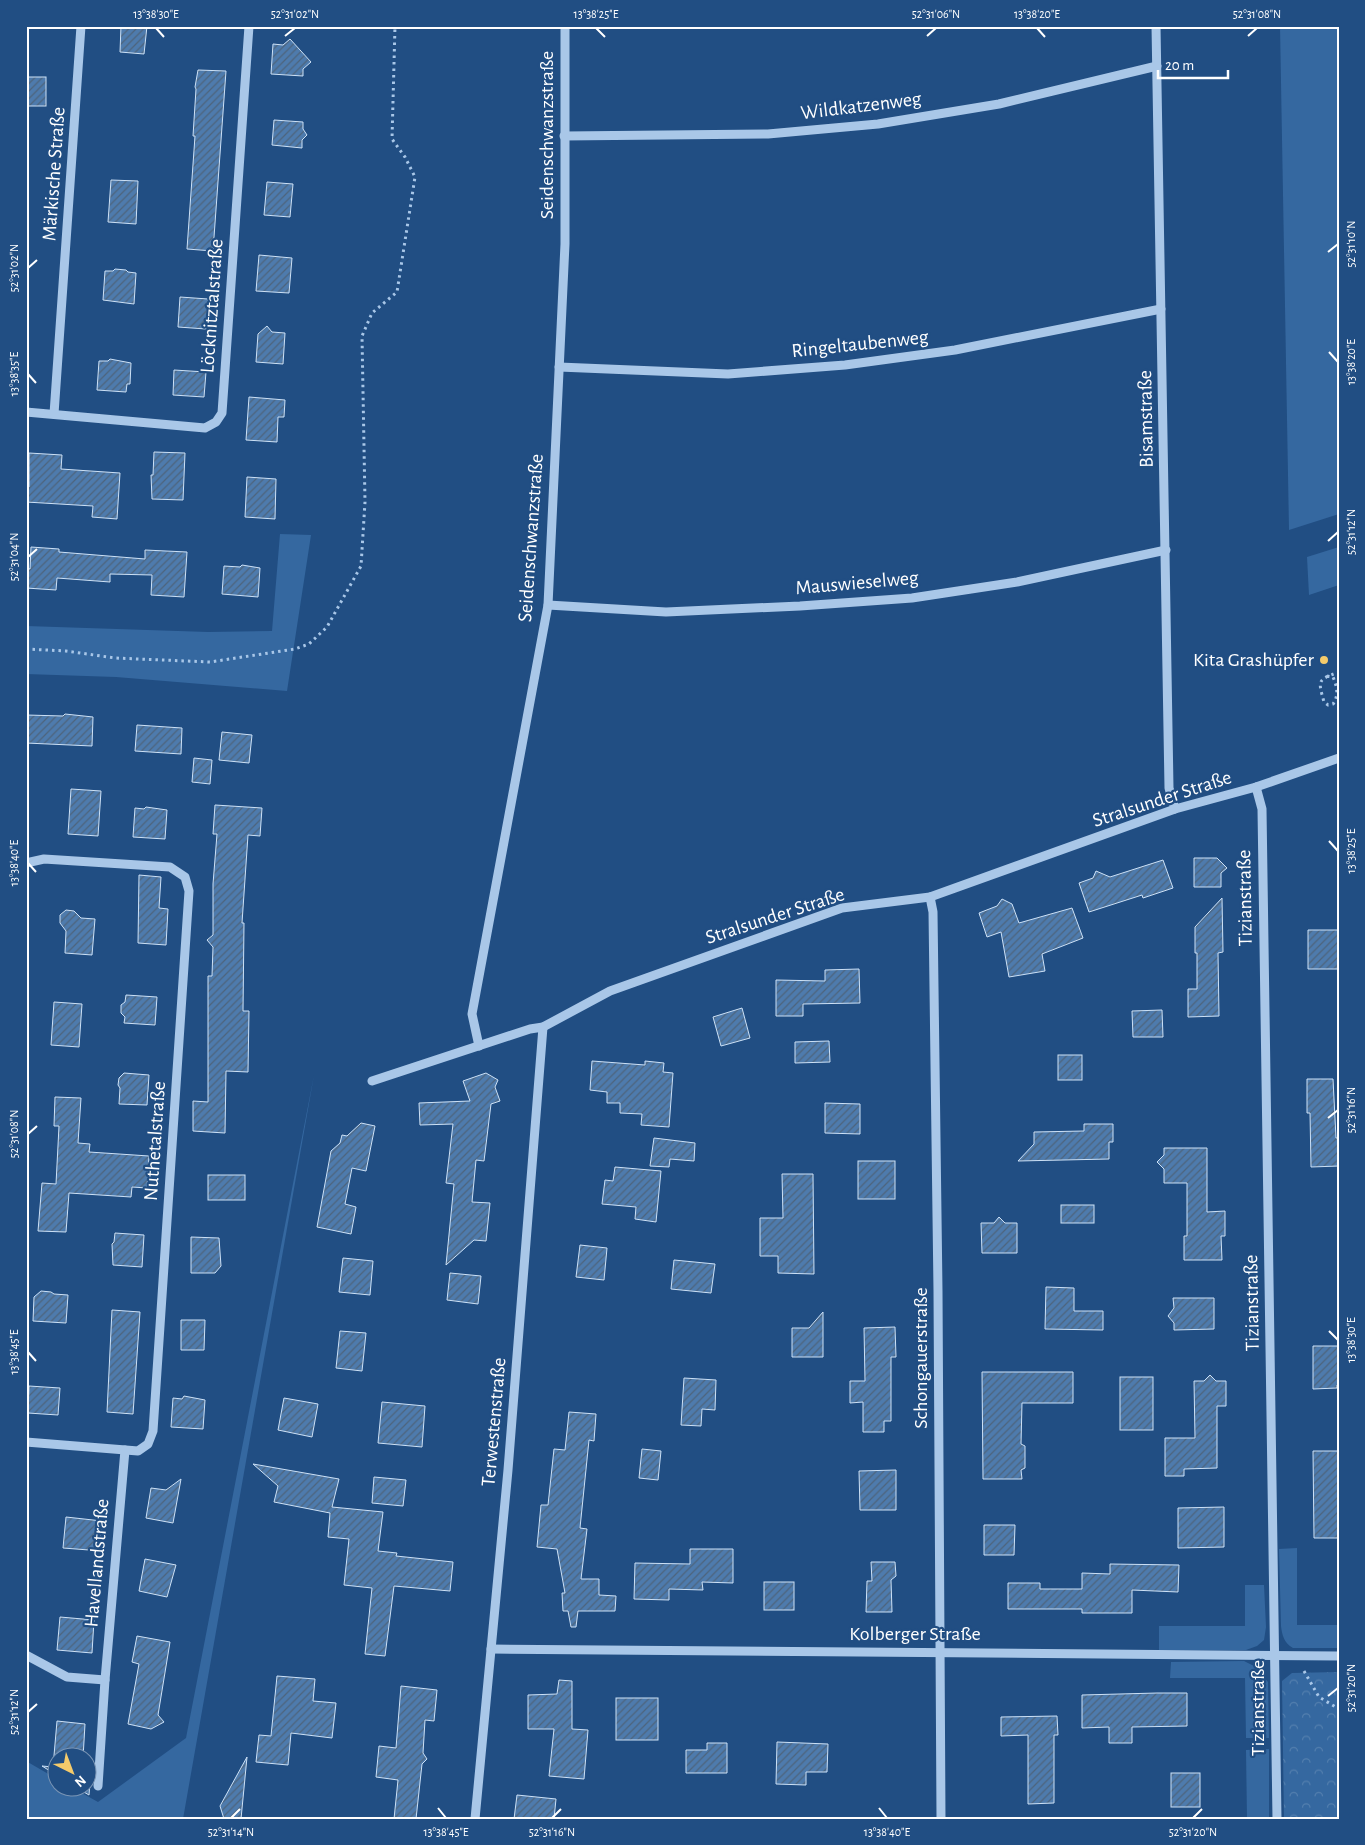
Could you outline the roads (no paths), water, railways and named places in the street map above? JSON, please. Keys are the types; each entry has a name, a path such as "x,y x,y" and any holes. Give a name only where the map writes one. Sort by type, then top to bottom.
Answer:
{"street":[{"name":"Märkische Straße","path":"54,414 81,26"},
{"name":"Löcknitztalstraße","path":"26,412 205,428 216,422 222,413 249,26"},
{"name":"Seidenschwanzstraße","path":"479,1046 472,1014 548,605 565,244 565,26"},
{"name":"Bisamstraße","path":"1156,26 1169,788 1175,809"},
{"name":"Wildkatzenweg","path":"564,136 768,134 878,124 999,104 1157,66"},
{"name":"Ringeltaubenweg","path":"559,367 728,374 845,365 955,350 1161,310"},
{"name":"Mauswieselweg","path":"548,605 666,612 800,606 912,598 1017,582 1166,550"},
{"name":"Stralsunder Straße","path":"372,1081 530,1029 543,1027 610,991 842,908 930,897 1175,809 1256,787 1339,758"},
{"name":"Tizianstraße","path":"1256,787 1262,809 1277,1819"},
{"name":"Nuthetalstraße","path":"26,863 44,858 170,867 185,876 189,891 153,1431 148,1444 138,1451 26,1442"},
{"name":"Schongauerstraße","path":"930,897 933,912 938,1292 941,1819"},
{"name":"Terwestenstraße","path":"475,1819 518,1348 543,1027"},
{"name":"Havellandstraße","path":"98,1786 124,1450"},
{"name":"Kolberger Straße","path":"491,1649 939,1651 1339,1656"},
{"path":"26,1655 67,1677 105,1680"}],"place":[{"name":"Kita Grashüpfer","path":"1324,660"}]}
